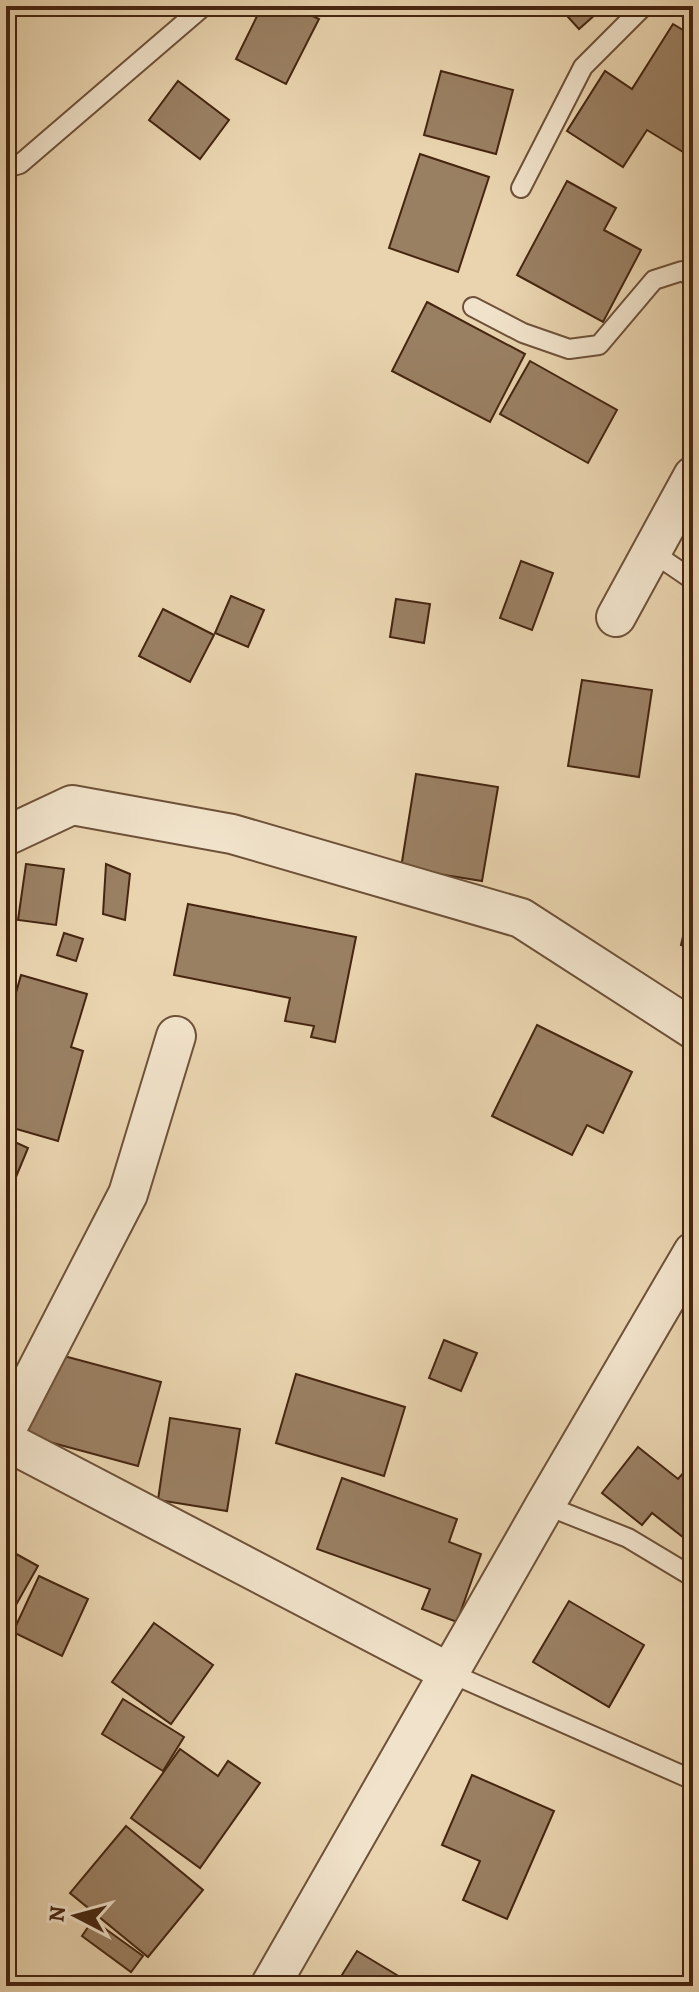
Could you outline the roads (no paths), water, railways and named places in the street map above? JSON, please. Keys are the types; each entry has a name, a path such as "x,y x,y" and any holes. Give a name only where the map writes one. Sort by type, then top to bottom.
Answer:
{"street":[{"path":"616,617 693,476"},
{"path":"6,836 72,805 232,834 521,918 693,1029"},
{"path":"6,1430 128,1194 176,1036"},
{"path":"270,1986 693,1252"},
{"path":"6,1441 450,1673"}],"lane":[{"path":"6,168 20,164 204,6"},
{"path":"521,188 583,67 644,6"},
{"path":"473,307 523,333 569,349 599,345 654,280 682,271 693,277"},
{"path":"652,552 693,580"},
{"path":"545,1505 628,1538 693,1577"},
{"path":"450,1673 693,1780"}]}
